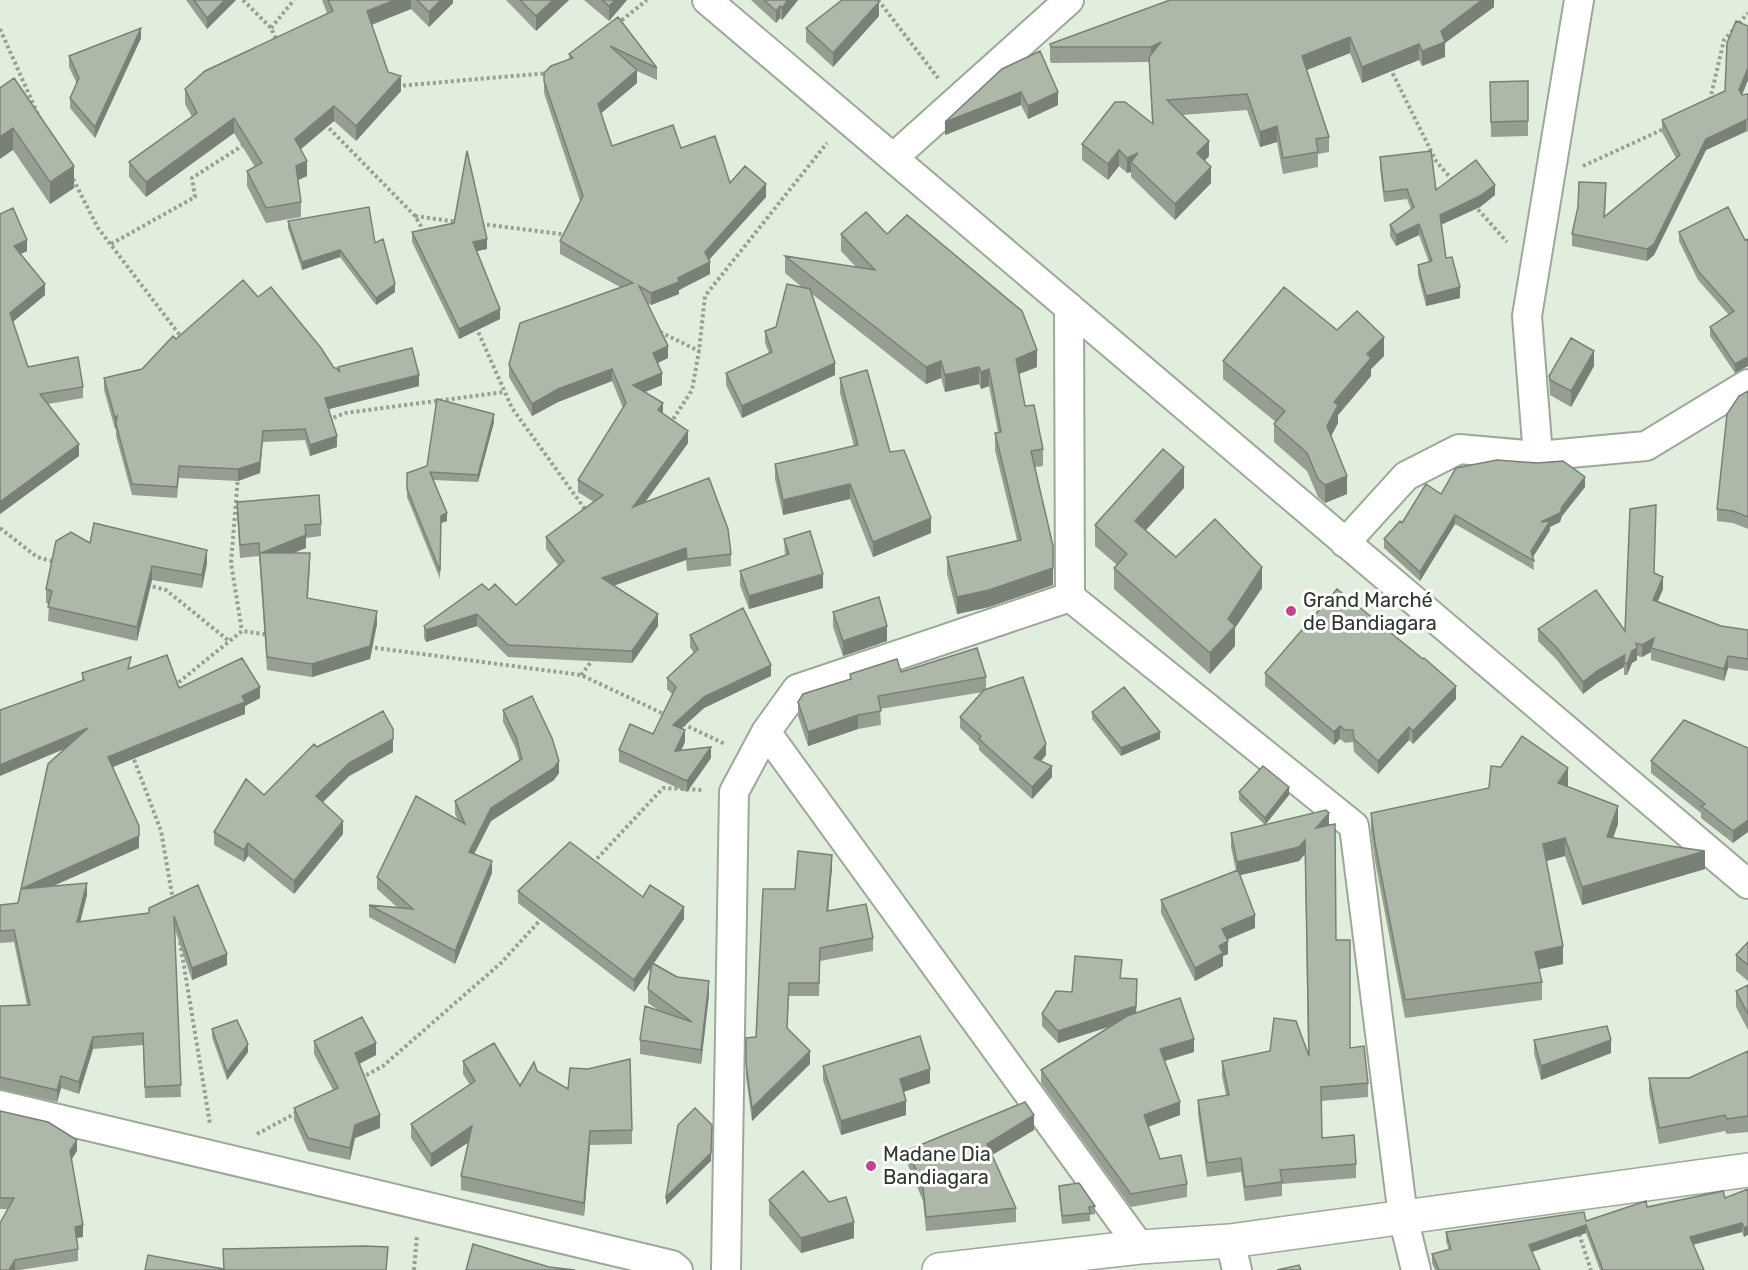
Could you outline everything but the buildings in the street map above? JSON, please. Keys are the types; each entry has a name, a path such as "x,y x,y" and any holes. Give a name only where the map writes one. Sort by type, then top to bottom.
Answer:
{"main road":[{"path":"939,1270 1140,1247 1234,1256 1403,1217 1748,1170"}],"street":[{"path":"707,0 1748,884"},
{"path":"893,158 1069,0"},
{"path":"1538,456 1527,316 1579,0"},
{"path":"1069,308 1070,597"},
{"path":"1346,543 1406,476 1459,449 1538,456 1646,446 1748,384"},
{"path":"726,1270 734,792 766,732 797,689 1070,597"},
{"path":"1070,597 1354,826 1403,1217 1416,1270"},
{"path":"766,732 1140,1247"},
{"path":"0,1105 672,1265 678,1270"}],"path":[{"path":"243,0 271,28 280,47"},
{"path":"271,28 294,0"},
{"path":"610,29 647,0"},
{"path":"878,0 955,102"},
{"path":"1701,106 1710,101 1724,40 1748,13"},
{"path":"0,29 41,119"},
{"path":"1386,60 1436,161 1459,187"},
{"path":"395,87 555,72"},
{"path":"666,430 692,390 705,296 847,119"},
{"path":"323,123 415,216 426,236"},
{"path":"1549,182 1668,127"},
{"path":"111,244 195,197 192,178 249,142"},
{"path":"72,178 99,228 189,347"},
{"path":"1474,204 1534,273"},
{"path":"415,216 459,222"},
{"path":"470,223 569,235"},
{"path":"474,323 512,408 588,512"},
{"path":"654,329 699,351"},
{"path":"326,420 345,413 504,392"},
{"path":"238,467 231,563 242,631"},
{"path":"0,528 38,557 59,562"},
{"path":"145,585 166,590 229,641"},
{"path":"166,693 242,631 277,636"},
{"path":"359,646 581,675 667,716"},
{"path":"581,675 596,655"},
{"path":"678,721 753,757"},
{"path":"130,748 161,831 173,901"},
{"path":"590,867 663,788 734,792"},
{"path":"352,1083 383,1066 501,963 549,910"},
{"path":"179,935 216,1156 299,1111"},
{"path":"1566,1195 1590,1270"}],"place":[{"name":"Grand Marché de Bandiagara","path":"1291,611"},
{"name":"Madane Dia Bandiagara","path":"871,1166"}]}
